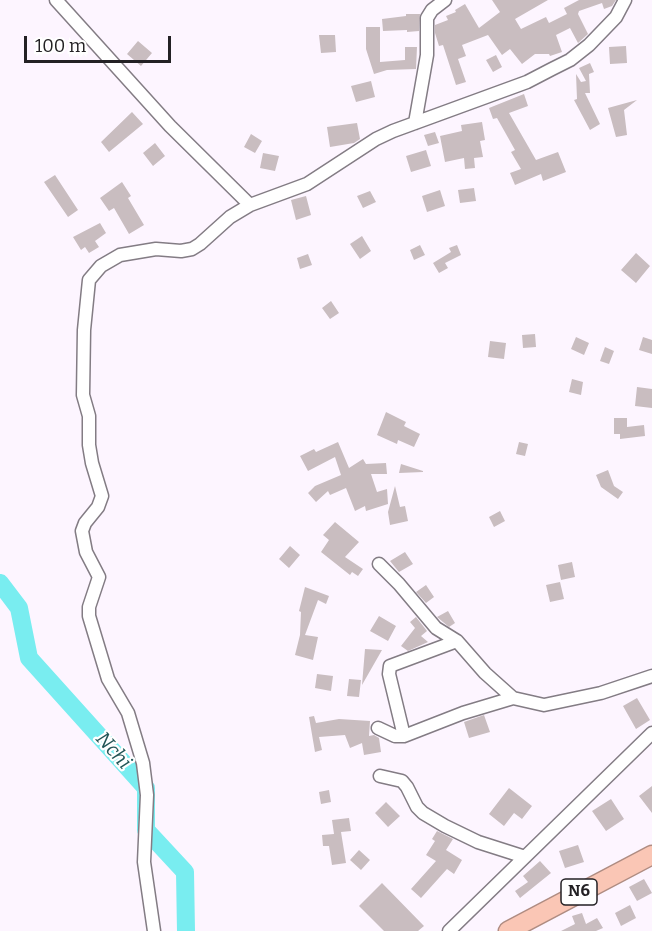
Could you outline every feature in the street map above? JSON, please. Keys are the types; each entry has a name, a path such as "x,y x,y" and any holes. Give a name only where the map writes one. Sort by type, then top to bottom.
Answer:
{"highway":[{"name":"N6","path":"508,931 652,855"}],"street":[{"path":"56,0 170,126 250,205"},
{"path":"415,123 427,55 427,18 432,10 445,0"},
{"path":"154,931 144,862 147,795 143,763 128,713 108,679 88,616 99,578 86,552 82,531 85,523 98,507 102,496 92,463 89,445 89,416 83,397 84,330 89,279 109,260 132,252 192,249 201,244 230,217 250,205 307,184 376,139 527,82 570,60 590,45 616,17 625,0"},
{"path":"379,564 436,628 457,641 485,673 513,698 544,705 552,704 601,693 652,676"},
{"path":"404,736 389,674 390,666 403,659 457,641"},
{"path":"378,728 395,736 404,736 463,713 513,698"},
{"path":"449,931 652,733"},
{"path":"380,777 402,782 417,807 445,826 478,842 525,857"}],"building":[{"path":"492,0 548,0 515,19 521,29 546,17 549,23 567,14 564,8 579,0 616,0 612,6 604,9 602,3 579,11 578,14 588,34 578,43 570,28 556,35 562,52 550,56 549,54 535,54 522,64 510,49 502,55 488,35 462,45 466,56 458,59 466,82 456,85 443,45 439,46 435,25 448,20 446,16 456,12 455,10 465,4 479,28 500,12"},
{"path":"406,14 420,14 419,31 383,31 382,19 406,16"},
{"path":"366,27 380,27 380,62 405,60 405,47 417,47 416,69 387,70 374,74 366,49"},
{"path":"319,35 335,35 336,52 321,53"},
{"path":"138,41 152,53 141,66 127,54"},
{"path":"626,46 627,63 610,64 609,47"},
{"path":"496,55 502,67 493,72 486,60"},
{"path":"590,63 594,72 589,74 590,93 585,93 600,124 590,130 574,100 577,99 576,74 581,82 586,81 579,68"},
{"path":"371,81 375,97 356,102 351,86"},
{"path":"524,94 528,106 509,113 536,160 558,152 566,172 543,181 541,174 515,185 510,173 521,169 511,152 515,150 497,118 493,119 489,108"},
{"path":"637,100 624,110 627,135 616,137 608,108"},
{"path":"132,112 143,124 109,152 101,142"},
{"path":"482,122 485,140 480,141 483,157 474,158 475,168 465,169 464,158 445,162 440,136 462,131 461,125"},
{"path":"357,123 360,139 354,143 330,147 327,127"},
{"path":"435,132 439,143 428,146 424,135"},
{"path":"251,134 262,141 255,153 244,147"},
{"path":"155,143 165,156 153,166 143,153"},
{"path":"426,150 431,166 411,172 406,156"},
{"path":"263,153 279,156 275,171 260,168"},
{"path":"55,175 78,210 68,217 44,182"},
{"path":"122,182 131,196 128,198 144,225 129,234 114,208 109,211 100,198"},
{"path":"474,188 476,201 460,203 458,190"},
{"path":"440,190 445,206 427,212 422,196"},
{"path":"370,191 376,202 363,208 357,196"},
{"path":"306,196 311,215 296,220 291,200"},
{"path":"100,223 106,233 95,241 99,247 89,253 85,247 81,250 73,237"},
{"path":"362,236 371,251 360,259 350,244"},
{"path":"420,245 425,255 414,260 410,250"},
{"path":"457,245 461,255 445,263 448,268 439,273 433,263 451,252 449,248"},
{"path":"636,253 650,266 636,283 621,270"},
{"path":"308,254 312,265 300,269 297,258"},
{"path":"331,301 339,313 330,319 322,308"},
{"path":"535,334 536,347 523,348 522,335"},
{"path":"576,337 589,343 584,355 571,349"},
{"path":"643,337 652,340 652,354 639,350"},
{"path":"490,341 506,343 504,359 488,357"},
{"path":"605,347 614,351 609,364 600,361"},
{"path":"572,379 583,382 581,395 569,392"},
{"path":"637,387 652,389 652,408 635,406"},
{"path":"386,412 406,422 404,426 420,434 414,447 398,440 397,444 377,435"},
{"path":"614,418 627,418 627,427 644,425 645,436 620,439 620,434 614,434"},
{"path":"338,442 349,468 363,459 366,464 386,463 387,474 371,474 377,492 387,489 388,504 366,511 365,506 355,511 346,488 330,495 328,491 316,502 308,493 315,486 341,475 335,457 308,471 300,456"},
{"path":"519,442 528,444 525,456 516,454"},
{"path":"401,464 423,471 423,472 399,473"},
{"path":"608,470 614,486 623,492 618,499 601,487 596,475"},
{"path":"395,486 400,507 405,506 408,521 390,525 388,512"},
{"path":"500,511 505,521 494,527 489,517"},
{"path":"335,522 359,542 345,557 363,569 358,576 352,572 350,575 321,552 329,540 323,535"},
{"path":"290,546 300,555 289,568 279,559"},
{"path":"405,552 413,564 399,572 390,561"},
{"path":"572,562 575,577 561,580 558,565"},
{"path":"560,582 564,599 550,602 546,585"},
{"path":"426,585 434,597 426,603 416,592"},
{"path":"305,587 329,596 326,604 318,600 305,635 318,637 313,660 295,655 300,635 301,612 299,611"},
{"path":"448,611 455,623 449,627 437,617"},
{"path":"379,616 396,626 388,641 370,631"},
{"path":"416,617 427,631 421,636 428,642 408,651 401,646 415,628 410,622"},
{"path":"365,649 382,650 362,685"},
{"path":"317,674 333,676 331,691 315,688"},
{"path":"349,679 361,680 359,697 347,696"},
{"path":"637,698 650,720 636,729 623,706"},
{"path":"484,715 490,732 469,738 464,722"},
{"path":"314,716 316,723 339,719 370,721 369,736 374,735 379,738 381,752 364,755 362,743 350,748 345,735 319,737 322,750 315,752 309,717"},
{"path":"652,786 652,813 639,796"},
{"path":"509,788 532,806 522,819 514,813 504,826 489,814"},
{"path":"329,790 331,802 321,804 319,792"},
{"path":"611,799 624,819 606,831 592,811"},
{"path":"386,802 400,816 388,827 375,813"},
{"path":"349,818 351,831 341,832 346,863 332,865 329,846 323,846 322,835 334,834 332,820"},
{"path":"437,831 453,839 446,850 462,860 454,874 447,869 421,898 411,889 436,861 426,855 435,841 432,839"},
{"path":"578,845 584,862 565,868 559,851"},
{"path":"359,850 370,860 361,870 350,860"},
{"path":"540,861 551,873 520,898 515,891 528,882 523,876"},
{"path":"644,879 652,893 637,901 629,887"},
{"path":"382,883 424,926 418,931 384,931 359,906"},
{"path":"630,905 636,918 621,926 615,913"},
{"path":"582,913 586,924 597,918 603,928 596,931 561,931 575,924 572,916"}],"waterway":[{"name":"Nchi","path":"0,583 19,608 29,658 146,788 146,830 185,872 186,931"}]}
